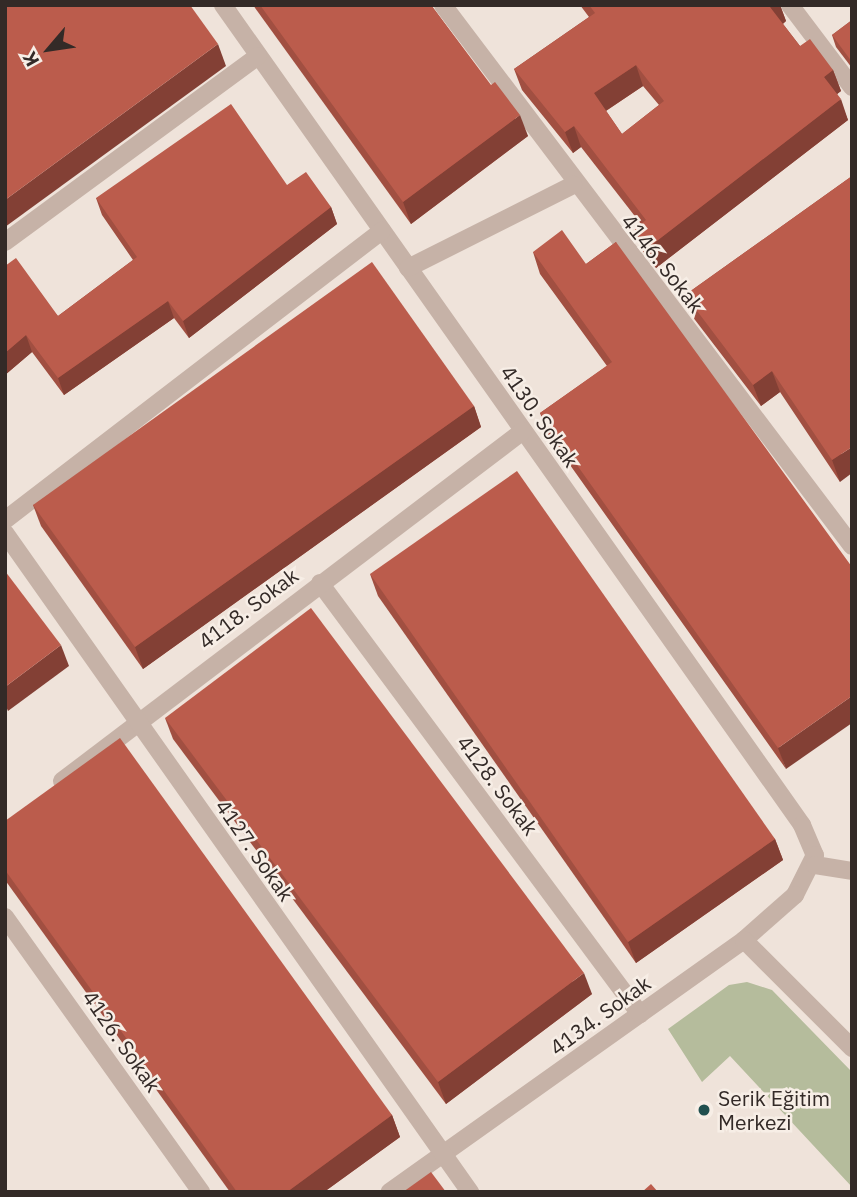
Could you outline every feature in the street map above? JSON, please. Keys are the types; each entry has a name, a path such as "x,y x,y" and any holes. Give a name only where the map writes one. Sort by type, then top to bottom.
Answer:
{"street":[{"name":"4130. Sokak","path":"223,5 802,825 815,860"},
{"name":"4146. Sokak","path":"443,5 573,185 852,546"},
{"path":"790,5 852,87"},
{"path":"5,242 258,56"},
{"path":"408,268 573,185"},
{"path":"5,520 382,231"},
{"name":"4118. Sokak","path":"46,795 136,720 523,431"},
{"name":"4127. Sokak","path":"5,533 470,1192"},
{"name":"4128. Sokak","path":"320,583 640,1014"},
{"path":"815,860 852,871"},
{"name":"4134. Sokak","path":"389,1192 444,1157 744,940 780,911 815,860"},
{"name":"4126. Sokak","path":"5,917 201,1192"},
{"path":"744,940 852,1048"}],"green space":[{"path":"747,982 772,990 852,1072 852,1187 730,1056 702,1082 668,1029 729,985"}],"building":[{"path":"5,5 190,5 218,44 5,200"},
{"path":"260,5 431,5 491,85 495,82 520,115 403,202"},
{"path":"589,5 771,5 800,46 810,39 833,70 824,77 841,99 649,247 635,229 646,220 574,126 565,132 514,69 595,13","holes":["636,65 664,101 622,134 594,93"]},
{"path":"852,20 852,62 832,35"},
{"path":"231,104 287,185 306,172 331,207 183,321 168,301 58,378 26,335 5,353 5,266 16,258 58,316 137,257 96,198"},
{"path":"852,176 852,447 832,460 772,371 753,385 685,295"},
{"path":"562,230 586,264 616,242 852,567 852,696 778,748 540,413 612,362 533,252"},
{"path":"372,262 474,406 135,647 33,505"},
{"path":"517,471 775,839 628,942 370,574"},
{"path":"5,571 61,645 5,687"},
{"path":"311,608 584,973 438,1082 165,718"},
{"path":"120,738 392,1115 287,1192 237,1192 5,870 5,821"},
{"path":"431,1172 446,1192 403,1192"},
{"path":"651,1184 658,1192 642,1192"}],"place":[{"name":"Serik Eğitim Merkezi","path":"704,1110"}]}
